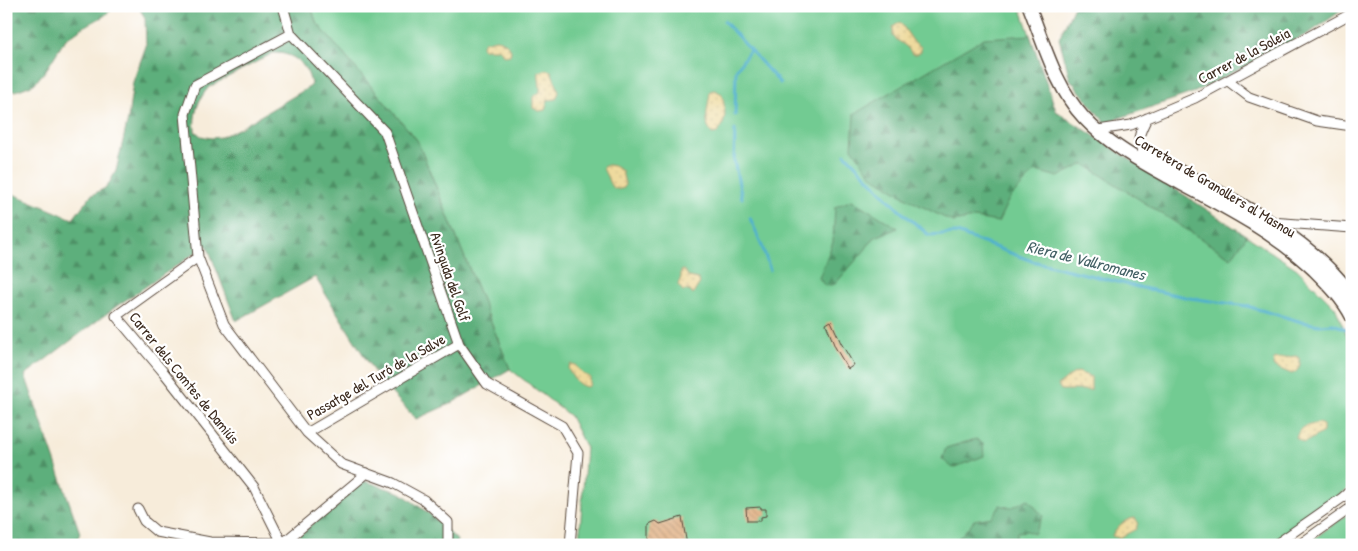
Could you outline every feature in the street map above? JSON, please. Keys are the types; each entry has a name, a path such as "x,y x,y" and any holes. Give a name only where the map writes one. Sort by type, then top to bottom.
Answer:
{"main road":[{"name":"Carretera de Granollers al Masnou","path":"1029,6 1062,87 1073,105 1085,119 1118,147 1224,207 1292,250 1328,284 1352,317"},
{"name":"Carretera de Granollers al Masnou","path":"1098,130 1252,210 1318,259 1352,295"},
{"path":"1252,210 1254,218 1271,236"}],"street":[{"name":"Avinguda del Golf","path":"283,6 291,34 385,132 459,344 488,384 562,426 578,453 570,545"},
{"name":"Carrer de la Soleia","path":"1098,130 1131,125 1195,98 1352,14"},
{"path":"291,34 195,85 185,114 194,191 198,257 224,324 306,433 341,464 393,482 424,500 448,522 448,545"},
{"path":"1228,81 1249,97 1317,121 1352,126"},
{"path":"1143,152 1138,142 1141,129 1147,118"},
{"path":"1270,222 1352,228"},
{"name":"Carrer dels Comtes de Damiús","path":"198,257 116,316 165,374 254,487 283,544"},
{"name":"Passatge del Turó de la Salve","path":"306,433 459,344"},
{"path":"138,509 144,521 157,532 210,542 283,544 367,473"},
{"path":"1275,545 1352,490"},
{"path":"1299,545 1352,507"}],"green space":[{"path":"6,6 116,6 104,16 80,29 65,40 46,70 34,84 16,91 6,91"},
{"path":"138,6 311,6 316,22 417,140 510,369 452,403 416,419 379,380 315,277 236,321 207,245 117,306 25,375 80,533 75,545 6,545 6,191 73,219 90,196 107,187 116,171 128,119 133,82 146,46 145,18","holes":["273,53 280,53 299,61 307,72 311,86 240,128 221,137 201,136 195,131 197,108 209,87"]},
{"path":"311,6 1020,6 1056,111 1297,269 1335,307 1352,348 1352,474 1349,479 1349,488 1269,545 579,545 586,448 570,416 510,369 417,140 316,22"},
{"path":"1074,6 1348,6 1311,32 1195,92 1105,123 1070,79 1059,38"},
{"path":"1030,35 1056,111 1247,236 1231,258 1084,164 1058,177 1036,171 1009,199 998,222 974,218 953,222 913,202 872,176 852,148 854,114 984,38"},
{"path":"852,200 898,228 873,238 835,284 825,286 819,278 833,242 835,207"},
{"path":"976,439 983,444 984,456 953,468 942,459 946,448"},
{"path":"362,480 401,493 435,518 457,540 456,545 288,545"},
{"path":"1028,499 1043,516 1034,534 1027,531 1017,532 1015,545 949,545 962,535 974,520 992,517 1000,505 1011,508"},
{"path":"1352,511 1352,545 1305,545"}],"sand":[{"path":"900,22 913,41 921,47 921,51 917,54 912,54 893,36 893,27"},
{"path":"496,39 501,40 507,45 511,51 510,55 504,56 499,49 483,49 482,45 484,42"},
{"path":"551,71 559,92 556,99 548,100 545,110 539,111 533,108 533,97 540,92 539,72"},
{"path":"715,90 722,94 725,115 720,129 717,133 712,134 707,124 707,113 710,91"},
{"path":"608,165 622,171 624,188 616,189 610,185 603,167"},
{"path":"684,270 689,277 698,279 700,283 693,294 689,290 683,291 678,285 681,271"},
{"path":"1299,357 1300,365 1297,371 1292,374 1273,366 1274,359"},
{"path":"571,364 590,377 590,385 587,387 581,385 575,380 568,368"},
{"path":"1078,372 1091,377 1091,390 1061,390 1058,385"},
{"path":"1318,423 1323,425 1323,432 1304,443 1296,438 1302,428"},
{"path":"1135,518 1138,522 1136,529 1119,538 1112,536 1121,524"}],"building":[{"path":"831,321 854,365 848,369 835,347 826,324"},
{"path":"761,507 761,509 766,509 766,516 761,517 761,521 747,521 746,508"},
{"path":"682,517 687,545 649,545 649,524 656,521 660,524"}],"waterway":[{"name":"Riera de Vallromanes","path":"724,21 780,83"},
{"path":"735,115 736,70 750,50"},
{"path":"735,130 734,161 742,198"},
{"name":"Riera de Vallromanes","path":"845,154 899,210 929,235 957,233 1032,261 1190,298 1247,306 1302,322 1319,325 1333,324 1352,331"},
{"path":"750,218 770,270"}]}
